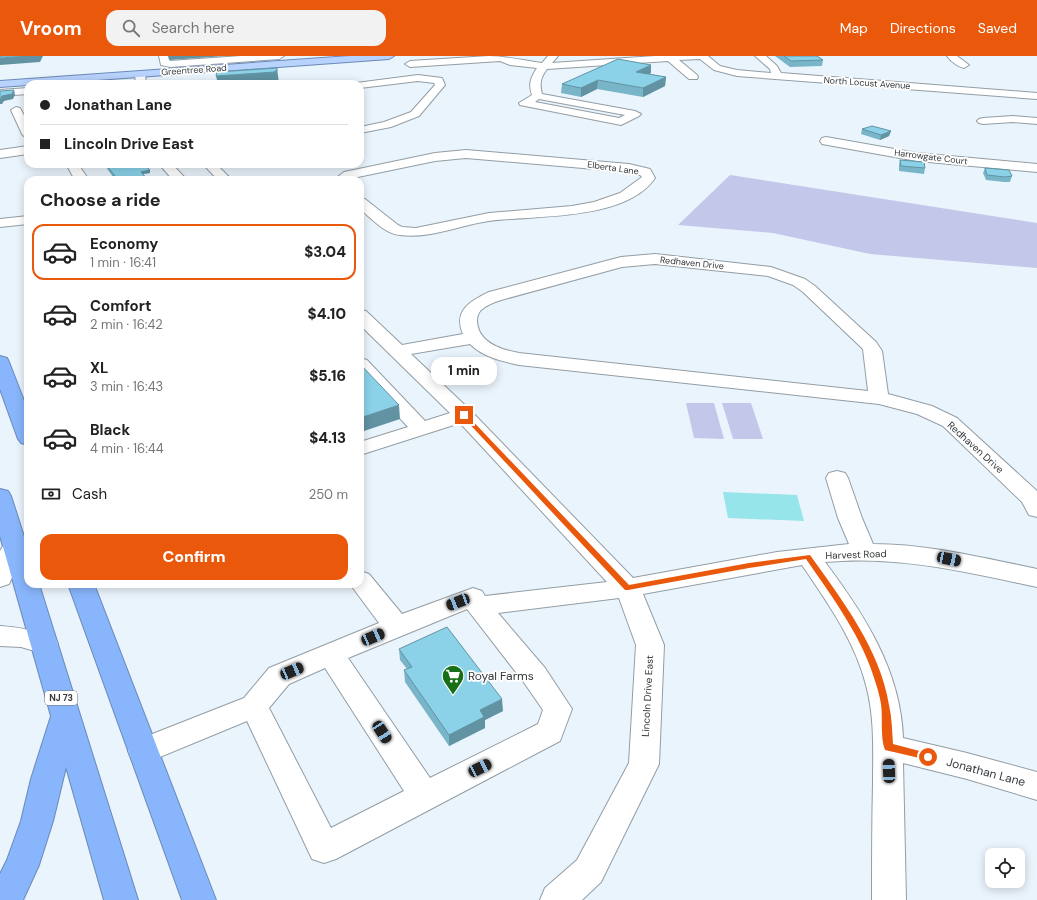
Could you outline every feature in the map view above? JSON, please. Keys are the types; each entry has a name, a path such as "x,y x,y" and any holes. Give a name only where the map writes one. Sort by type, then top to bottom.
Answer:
{"highway":[{"path":"0,362 22,406 24,417"},
{"name":"NJ 73","path":"0,496 24,575"},
{"name":"NJ 73","path":"28,588 121,900"},
{"path":"82,588 199,900"},
{"path":"5,900 22,865 37,821 47,779 66,716"}],"main road":[{"name":"Greentree Road","path":"126,80 235,63 389,56"},
{"path":"140,62 140,79"},
{"name":"Greentree Road","path":"0,84 24,86"}],"street":[{"path":"164,59 172,64 235,63 279,56"},
{"path":"536,92 535,78 553,56"},
{"path":"410,64 501,58 510,62 544,66 699,56"},
{"name":"North Locust Avenue","path":"702,56 717,68 724,70 775,72 1037,96"},
{"path":"760,56 775,72"},
{"path":"952,56 964,65"},
{"path":"669,57 693,77"},
{"path":"588,74 595,71 593,63"},
{"path":"750,66 775,72"},
{"path":"364,85 418,78 438,80 440,85 415,114 387,125 364,129"},
{"path":"536,92 635,114 621,122 524,103 536,92 551,87"},
{"path":"13,104 24,92"},
{"path":"13,104 24,92"},
{"path":"13,104 24,126"},
{"path":"983,121 1037,121"},
{"name":"Harrowgate Court","path":"826,141 917,157 1037,168"},
{"path":"0,154 24,151"},
{"name":"Elberta Lane","path":"347,176 435,157 466,154 629,168 645,172 649,178 625,196 597,206 572,210 490,217 416,232 392,228 364,205"},
{"path":"169,168 176,176"},
{"path":"213,168 221,176"},
{"path":"2,224 24,221"},
{"name":"Redhaven Drive","path":"879,398 873,351 870,346 809,289 799,282 771,272 663,259 621,262 490,298 474,307 468,315 472,338 483,346 500,354 519,359 879,398 910,404 938,415 950,422 1032,499 1037,510"},
{"name":"Lincoln Drive East","path":"364,322 399,351 464,415 628,588 650,645 644,764 589,872 557,900"},
{"path":"399,351 472,338"},
{"path":"364,368 421,429"},
{"path":"364,447 464,415"},
{"path":"837,478 850,518 864,552"},
{"path":"0,578 15,545"},
{"name":"Harvest Road","path":"478,606 628,588 749,565 808,556 864,552 902,553 949,559 1037,578"},
{"path":"808,556 843,607 863,641 880,682 885,705 888,747 889,900"},
{"path":"364,585 393,622 400,625"},
{"path":"143,751 254,706 279,676 400,625 473,597 478,606 536,676 558,709 550,732 324,848 254,706"},
{"path":"0,636 21,637 45,644"},
{"path":"331,655 425,796"},
{"name":"Jonathan Lane","path":"888,747 967,766 1037,786"}],"shaded area":[{"path":"730,175 1037,223 1037,268 870,254 773,233 678,225"},
{"path":"686,403 714,403 724,439 694,438"},
{"path":"722,403 751,403 763,439 733,439"},
{"path":"723,492 797,495 804,521 728,518"}],"building":[{"path":"0,56 33,56 0,58"},
{"path":"784,56 817,56 823,60 791,61"},
{"path":"618,59 651,65 636,72 666,77 643,88 598,80 581,88 562,84"},
{"path":"277,68 277,71 275,72 216,76 217,72"},
{"path":"14,90 12,94 2,96 0,99 0,91"},
{"path":"872,126 891,131 881,135 862,129"},
{"path":"900,160 924,162 925,168 901,166"},
{"path":"108,168 148,168 150,170 141,172 144,176 115,176"},
{"path":"985,168 1009,170 1012,176 1005,177 987,175"},
{"path":"364,368 399,405 364,417"},
{"name":"Royal Farms","path":"447,627 502,699 480,710 484,717 449,735 404,670 412,667 399,649"}],"place":[{"name":"Royal Farms","path":"453,696"}],"route":[{"path":"464,415 628,588 749,565 808,556 834,592 863,641 872,662 880,682 885,705 888,730 888,747 928,757"}]}
